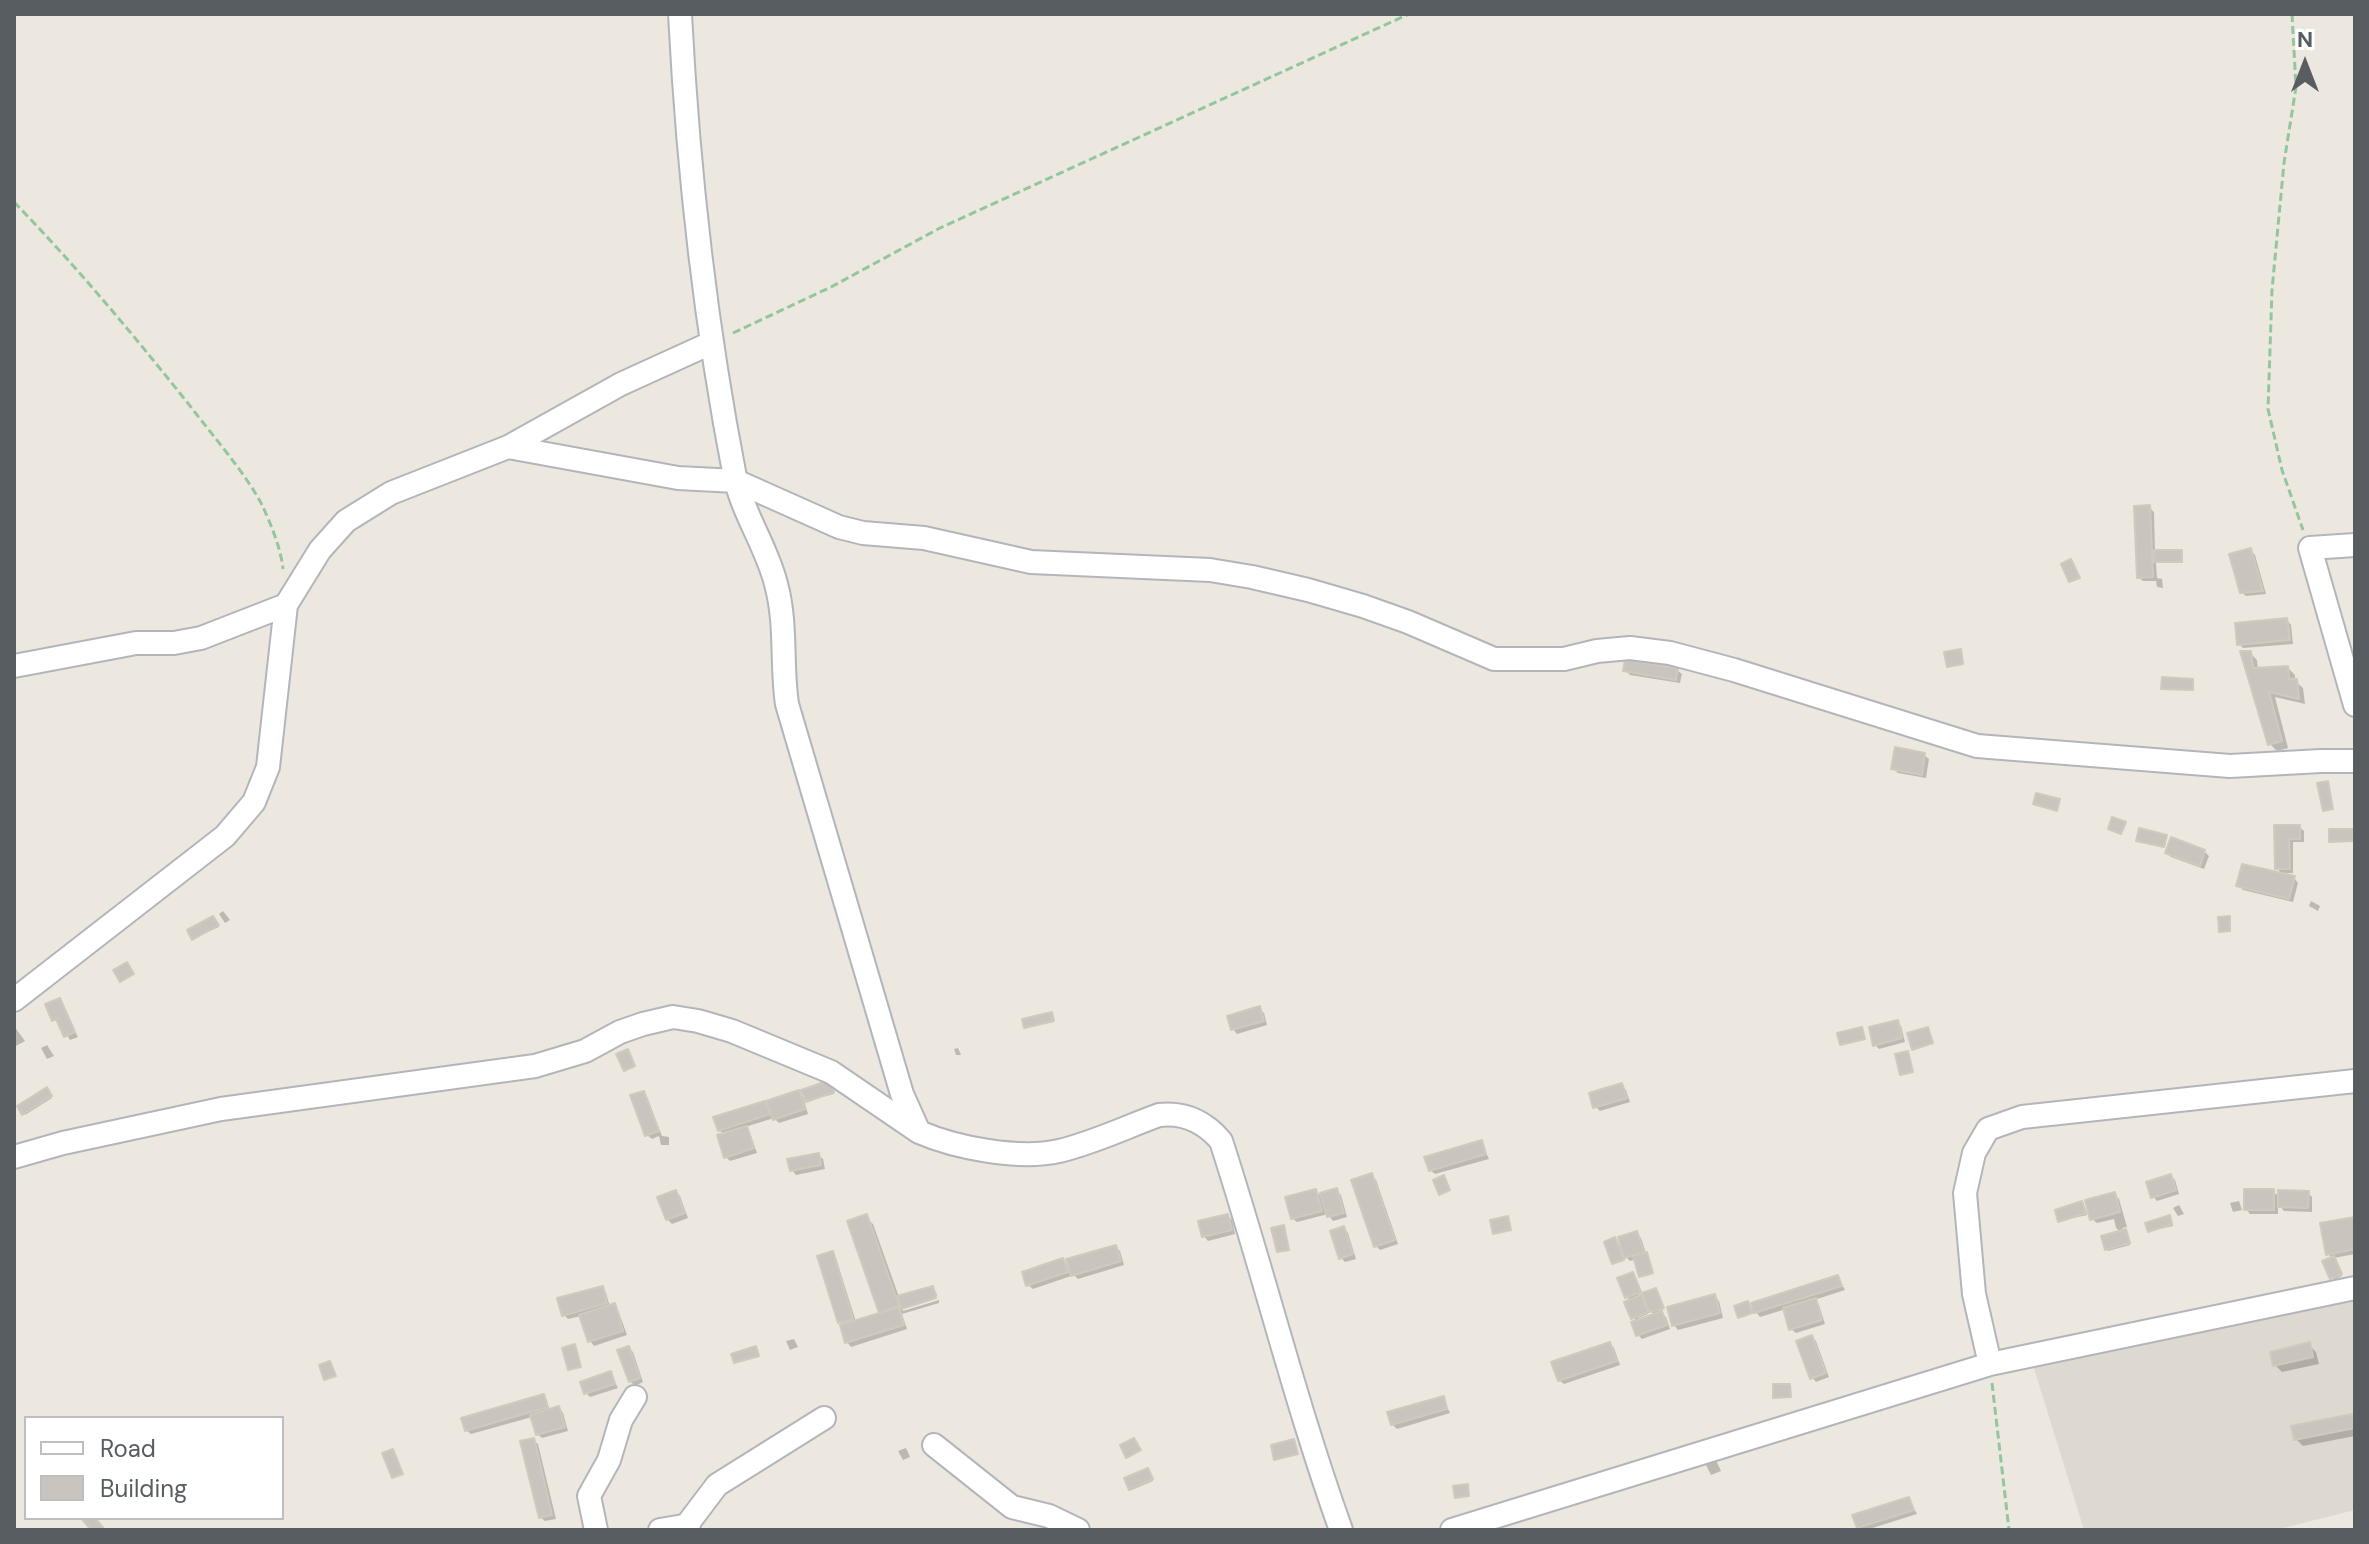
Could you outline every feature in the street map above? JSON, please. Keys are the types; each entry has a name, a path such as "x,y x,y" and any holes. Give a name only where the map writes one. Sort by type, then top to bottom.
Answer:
{"street":[{"path":"680,14 685,118 711,343 736,481 776,582 785,627 783,678 787,704 894,1070 919,1132"},
{"path":"14,1000 225,836 254,802 268,767 286,605 320,550 346,521 391,493 508,447 621,384 711,343"},
{"path":"508,447 678,478 736,481 839,527 863,533 924,538 1031,562 1210,570 1308,590 1408,622 1494,659 1564,659 1597,651 1630,648 1670,653 1977,746 2230,766 2355,761"},
{"path":"2355,545 2310,548 2355,705"},
{"path":"14,666 136,643 174,643 201,638 286,605"},
{"path":"14,1157 63,1143 221,1109 535,1066 585,1051 620,1032 673,1017 732,1031 831,1072 919,1132 945,1144 1026,1153 1058,1151 1159,1115 1175,1113 1209,1127 1221,1141 1268,1290 1316,1461 1341,1530"},
{"path":"1990,1364 1974,1294 1965,1193 1974,1153 1988,1129 2022,1117 2355,1081"},
{"path":"1452,1530 1990,1364 2355,1288"},
{"path":"596,1530 589,1496 609,1460 621,1420 635,1397"},
{"path":"660,1530 686,1527 717,1485 824,1418"},
{"path":"934,1445 1012,1507 1049,1516 1078,1530"}],"path":[{"path":"711,343 831,287 940,228 1409,14"},
{"path":"2292,14 2296,87 2284,163 2272,290 2268,409 2282,470 2310,548"},
{"path":"14,202 51,240 158,366 262,504 282,559 286,605"},
{"path":"1990,1364 2009,1530"}],"shaded area":[{"path":"2355,1295 2355,1510 2275,1530 2084,1530 2033,1365"}],"building":[{"path":"2150,505 2153,577 2137,578 2134,506"},
{"path":"2251,548 2263,591 2240,593 2229,554"},
{"path":"2154,550 2182,550 2182,562 2154,562"},
{"path":"2071,559 2080,578 2069,582 2061,564"},
{"path":"2287,618 2290,640 2237,645 2235,623"},
{"path":"1961,649 1963,664 1947,667 1944,652"},
{"path":"2240,651 2251,651 2253,668 2288,666 2289,679 2297,679 2299,699 2269,692 2282,741 2268,745"},
{"path":"1625,660 1678,668 1676,680 1623,671"},
{"path":"2162,677 2193,679 2193,690 2161,689"},
{"path":"1895,747 1925,753 1922,775 1891,769"},
{"path":"2328,781 2333,809 2323,811 2317,783"},
{"path":"2036,793 2060,799 2057,811 2033,804"},
{"path":"2112,817 2126,822 2121,834 2108,829"},
{"path":"2274,825 2300,825 2300,839 2289,839 2290,869 2275,869"},
{"path":"2139,828 2167,835 2164,847 2136,841"},
{"path":"2329,829 2353,829 2353,841 2329,842"},
{"path":"2171,837 2205,850 2200,866 2165,853"},
{"path":"2242,864 2295,876 2289,899 2236,886"},
{"path":"213,916 219,925 192,940 187,930"},
{"path":"2230,916 2230,931 2219,932 2218,917"},
{"path":"127,962 134,974 120,982 113,970"},
{"path":"60,998 75,1032 64,1037 56,1019 52,1021 45,1004"},
{"path":"1260,1006 1264,1021 1231,1030 1227,1016"},
{"path":"1052,1012 1054,1021 1024,1028 1022,1019"},
{"path":"1898,1020 1902,1038 1873,1046 1869,1027"},
{"path":"1862,1027 1865,1039 1840,1045 1837,1033"},
{"path":"1928,1027 1933,1043 1912,1050 1907,1033"},
{"path":"628,1049 635,1066 624,1071 616,1054"},
{"path":"1908,1051 1913,1072 1900,1075 1895,1054"},
{"path":"830,1080 834,1092 806,1102 801,1090"},
{"path":"1622,1083 1627,1098 1593,1108 1589,1093"},
{"path":"47,1087 52,1096 22,1115 17,1106"},
{"path":"799,1090 805,1109 773,1120 766,1101"},
{"path":"644,1091 659,1131 645,1136 630,1095"},
{"path":"765,1101 770,1114 718,1131 713,1117"},
{"path":"747,1126 754,1148 724,1158 717,1135"},
{"path":"1482,1140 1486,1154 1429,1171 1424,1157"},
{"path":"819,1153 821,1165 790,1171 787,1159"},
{"path":"1372,1173 1395,1240 1374,1247 1351,1180"},
{"path":"2171,1174 2176,1190 2151,1198 2146,1182"},
{"path":"1444,1175 1450,1190 1439,1195 1433,1180"},
{"path":"1337,1188 1344,1213 1327,1217 1320,1193"},
{"path":"1316,1189 1322,1211 1291,1219 1285,1197"},
{"path":"2244,1189 2274,1189 2274,1210 2244,1210"},
{"path":"676,1190 685,1213 666,1220 657,1197"},
{"path":"2278,1190 2309,1191 2308,1208 2278,1207"},
{"path":"2115,1192 2120,1212 2090,1220 2085,1200"},
{"path":"2082,1201 2086,1213 2058,1222 2055,1210"},
{"path":"867,1214 899,1306 879,1313 847,1221"},
{"path":"1228,1214 1232,1230 1202,1237 1198,1221"},
{"path":"2170,1215 2172,1224 2148,1232 2145,1223"},
{"path":"1508,1216 1511,1230 1493,1234 1490,1220"},
{"path":"2355,1217 2355,1249 2326,1255 2320,1223"},
{"path":"1284,1225 1289,1250 1277,1252 1271,1228"},
{"path":"1344,1226 1353,1254 1339,1259 1330,1231"},
{"path":"2126,1229 2130,1243 2105,1250 2101,1236"},
{"path":"1637,1231 1644,1252 1624,1258 1618,1237"},
{"path":"1615,1237 1624,1260 1612,1264 1604,1242"},
{"path":"1116,1245 1121,1261 1071,1276 1066,1259"},
{"path":"833,1251 853,1319 838,1323 817,1256"},
{"path":"1647,1252 1653,1273 1639,1277 1633,1256"},
{"path":"2334,1256 2342,1274 2330,1279 2322,1261"},
{"path":"1063,1258 1068,1272 1026,1286 1022,1272"},
{"path":"1633,1272 1641,1292 1625,1298 1617,1278"},
{"path":"1838,1275 1842,1286 1754,1313 1751,1303"},
{"path":"603,1286 607,1303 562,1316 557,1298"},
{"path":"933,1286 936,1298 901,1309 897,1296"},
{"path":"1656,1288 1664,1308 1649,1312 1642,1293"},
{"path":"1715,1294 1720,1313 1672,1326 1667,1307"},
{"path":"1641,1295 1648,1312 1631,1319 1624,1302"},
{"path":"1816,1298 1822,1320 1789,1330 1783,1308"},
{"path":"1748,1301 1752,1313 1738,1318 1734,1306"},
{"path":"615,1303 623,1331 588,1342 579,1315"},
{"path":"899,1307 904,1325 845,1343 840,1325"},
{"path":"1662,1311 1667,1325 1636,1336 1631,1322"},
{"path":"1812,1335 1826,1373 1810,1379 1796,1341"},
{"path":"1610,1342 1617,1361 1558,1381 1551,1362"},
{"path":"2310,1342 2313,1357 2273,1366 2270,1352"},
{"path":"575,1344 581,1367 568,1370 562,1348"},
{"path":"629,1346 640,1378 629,1382 617,1350"},
{"path":"756,1346 759,1356 734,1363 731,1354"},
{"path":"330,1361 336,1376 324,1380 319,1365"},
{"path":"611,1371 615,1384 584,1394 580,1382"},
{"path":"1773,1384 1790,1384 1791,1397 1773,1398"},
{"path":"544,1394 548,1407 465,1431 461,1418"},
{"path":"1444,1396 1447,1409 1391,1425 1387,1412"},
{"path":"559,1406 565,1427 536,1435 530,1415"},
{"path":"2352,1414 2355,1428 2294,1440 2291,1426"},
{"path":"534,1438 552,1515 539,1518 520,1441"},
{"path":"1134,1438 1141,1450 1126,1458 1120,1445"},
{"path":"1294,1439 1298,1454 1274,1460 1271,1445"},
{"path":"393,1449 403,1474 392,1478 382,1453"},
{"path":"1148,1468 1153,1479 1129,1490 1124,1478"},
{"path":"1468,1484 1469,1496 1455,1498 1453,1486"},
{"path":"1909,1497 1914,1510 1857,1528 1852,1515"},
{"path":"83,1520 97,1520 105,1530 91,1530"}]}
